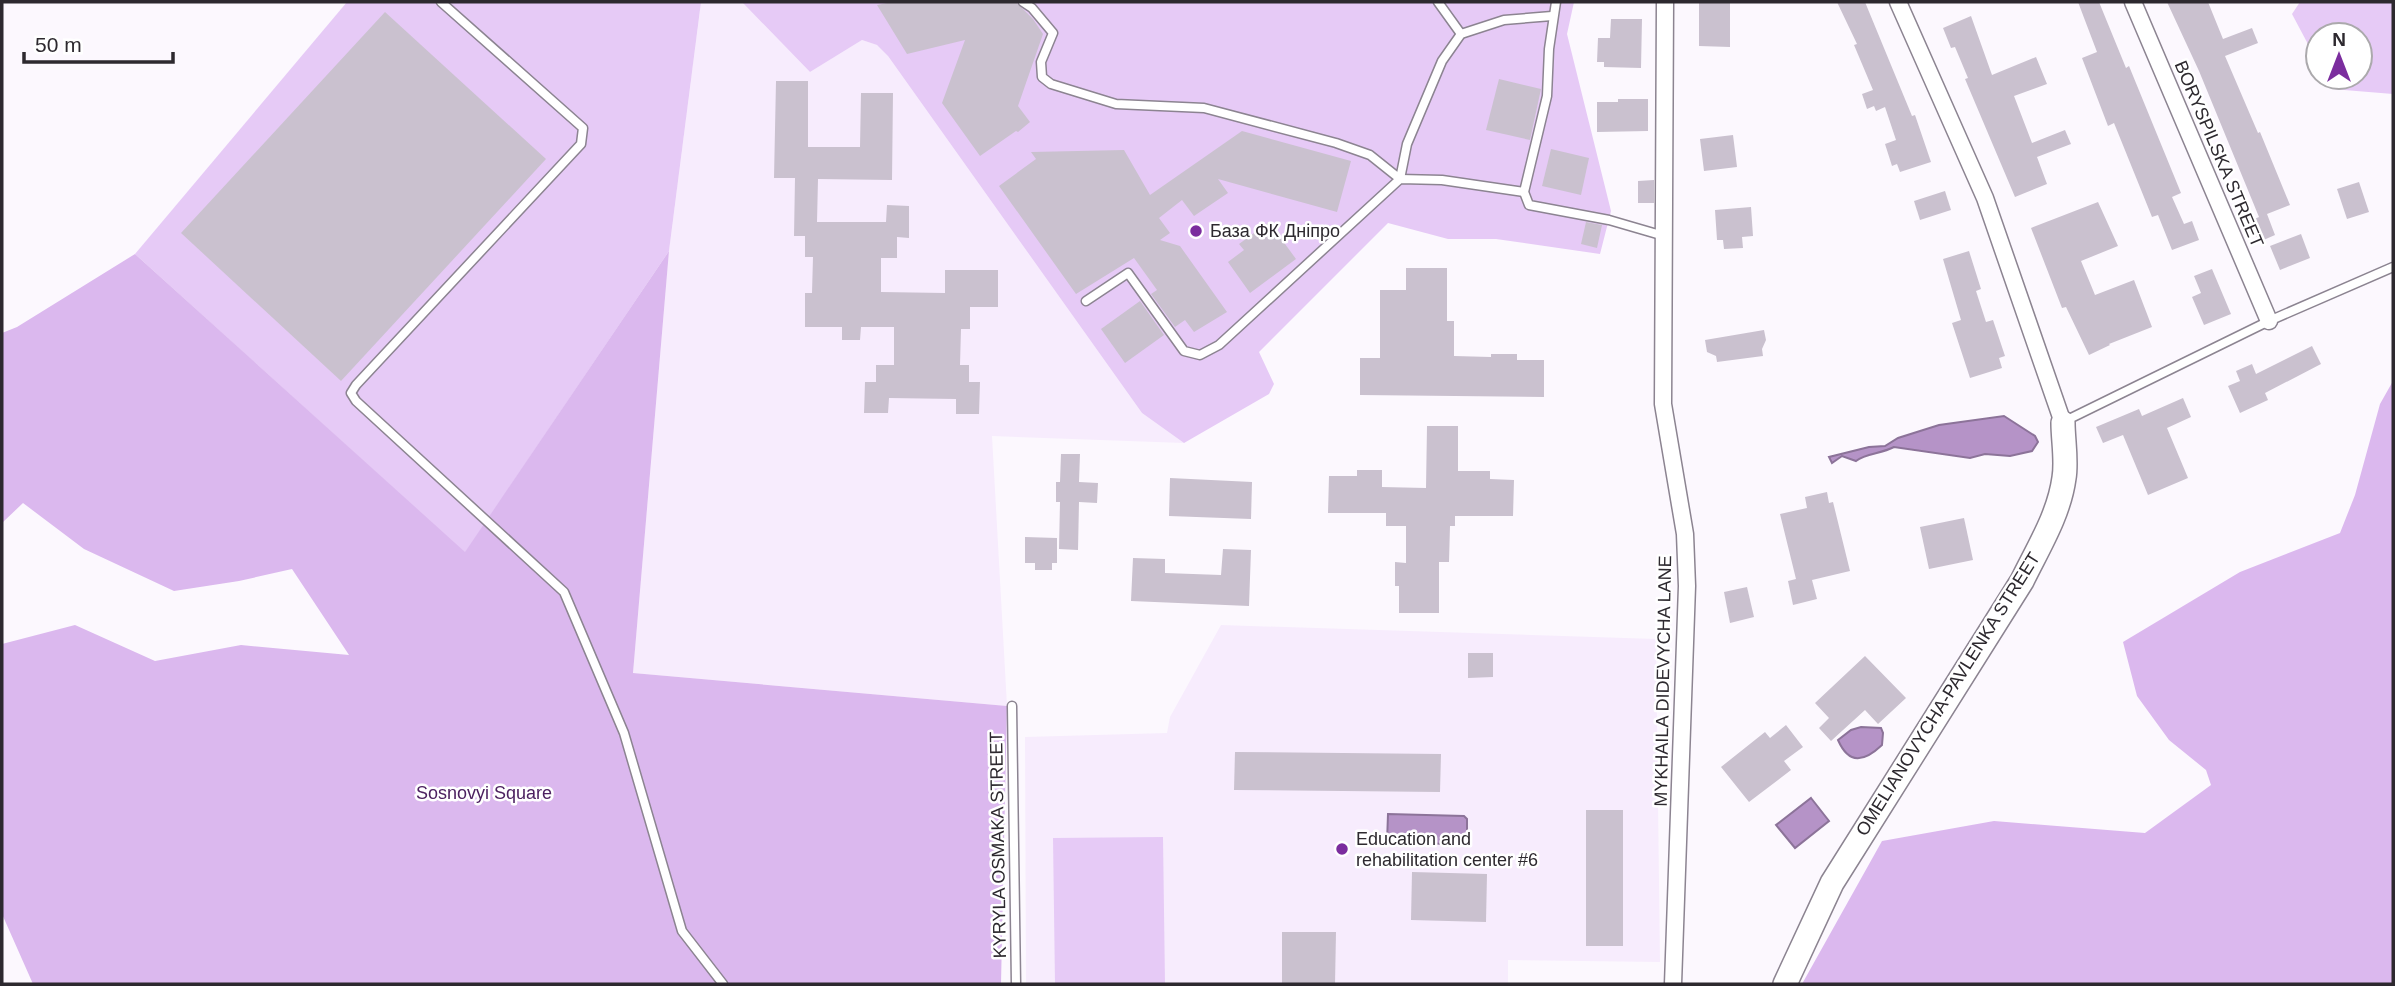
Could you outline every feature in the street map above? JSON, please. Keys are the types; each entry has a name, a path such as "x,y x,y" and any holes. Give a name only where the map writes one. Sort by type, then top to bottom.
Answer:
{"street":[{"name":"MYKHAILA DIDEVYCHA LANE","path":"1665,2 1663,404 1685,534 1687,586 1674,984"},
{"name":"OMELIANOVYCHA-PAVLENKA STREET","path":"1785,984 1832,883 2022,581 2056,510 2065,477 2063,423 1985,198 1898,2"},
{"name":"BORYSPILSKA STREET","path":"2133,2 2269,321"}],"lane":[{"path":"441,2 583,128 581,144 351,393 356,401 564,592 624,733 682,931 723,984"},
{"path":"1023,2 1032,8 1053,33 1041,62 1042,77 1051,84 1116,104 1203,108 1336,143 1370,155 1400,178 1442,180 1524,192"},
{"path":"1438,2 1461,34"},
{"path":"1556,2 1552,16 1547,96 1524,192 1529,205 1609,220 1664,236"},
{"path":"1086,301 1128,273 1184,351 1200,355 1219,345 1400,178 1407,144 1442,61 1461,34 1504,20 1552,16"},
{"path":"2063,423 2269,321 2393,267"},
{"name":"KYRYLA OSMAKA STREET","path":"1012,706 1016,984"}],"shaded area":[{"path":"347,2 701,2 669,251 465,553 135,254"},
{"path":"701,2 742,2 810,72 862,40 877,45 888,56 1142,413 1184,443 992,436 1007,706 633,673 669,251"},
{"name":"База ФК Дніпро","path":"742,2 1574,2 1567,34 1611,211 1600,254 1496,239 1448,239 1388,223 1259,352 1274,384 1269,394 1184,443 1142,413 888,56 877,45 862,40 810,72"},
{"path":"2300,2 2393,2 2393,94 2356,91 2374,91 2374,21 2304,21 2304,37 2292,14"},
{"path":"2004,416 2035,436 2038,442 2032,451 2010,456 1985,454 1970,458 1894,447 1856,461 1842,456 1832,463 1829,457 1869,447 1885,446 1898,438 1939,425"},
{"name":"Education and rehabilitation center #6","path":"1221,625 1656,639 1660,962 1508,960 1508,984 1026,984 1025,737 1167,733 1170,717"},
{"path":"1861,727 1881,728 1882,745 1869,755 1852,757 1838,740 1851,730"},
{"path":"1811,798 1829,821 1795,848 1776,825"},
{"path":"1388,814 1464,816 1467,819 1467,840 1461,844 1387,843"},
{"path":"1163,837 1165,984 1055,984 1053,838"}],"green space":[{"name":"Sosnovyi Square","path":"669,251 633,673 1007,706 1001,984 33,984 2,914 2,644 75,625 155,661 241,645 349,655 292,569 174,591 84,549 23,503 2,523 2,333 17,327 135,254 465,552"},
{"path":"2393,381 2393,984 1802,984 1882,841 1994,821 2145,833 2211,785 2206,770 2169,740 2137,696 2123,642 2240,572 2340,533 2355,495 2380,404"}],"building":[{"path":"892,2 1017,3 1043,34 1018,106 1030,122 980,156 942,103 965,40 907,54 877,5"},
{"path":"1699,2 1730,2 1730,47 1699,46"},
{"path":"1837,2 1865,2 1912,116 1915,115 1931,162 1900,172 1897,164 1892,166 1885,144 1896,140 1885,107 1876,111 1874,106 1867,109 1862,94 1873,90 1854,45 1857,44"},
{"path":"2078,2 2099,2 2126,68 2129,66 2181,193 2172,197 2184,224 2192,221 2199,240 2172,250 2158,215 2152,217 2114,123 2108,126 2082,58 2097,52"},
{"path":"2167,2 2208,2 2223,39 2252,28 2258,43 2225,56 2290,205 2267,214 2275,235 2259,242 2250,221 2259,217 2199,71"},
{"path":"385,12 546,159 341,381 181,233"},
{"path":"1971,16 1992,75 2036,57 2047,84 2014,96 2032,143 2065,130 2071,144 2037,157 2047,184 2015,197 1965,79 1968,78 1955,47 1951,48 1943,28"},
{"path":"1611,19 1642,19 1641,68 1604,67 1604,62 1597,62 1598,38 1610,38"},
{"path":"1499,79 1541,89 1530,140 1486,130"},
{"path":"776,81 808,81 808,147 860,147 861,93 893,93 892,180 818,179 817,222 886,222 887,205 909,206 909,238 897,237 897,258 881,258 881,292 945,293 945,270 998,270 998,307 970,307 970,329 961,329 960,365 969,365 969,382 980,382 979,414 956,414 956,399 889,398 888,413 864,413 865,382 876,382 876,365 894,365 894,327 861,327 860,340 842,340 842,327 805,327 805,293 812,293 813,257 805,257 805,236 794,236 795,178 774,178"},
{"path":"1618,99 1648,99 1648,131 1597,132 1597,102 1618,102"},
{"path":"1242,131 1351,161 1337,212 1218,179 1228,193 1194,216 1182,200 1159,218 1170,233 1160,240 1180,246 1227,312 1194,332 1185,320 1175,327 1151,294 1157,290 1134,258 1076,294 999,186 1036,159 1031,152 1124,150 1150,195"},
{"path":"1733,135 1737,167 1704,171 1700,139"},
{"path":"1551,149 1589,158 1581,195 1542,186"},
{"path":"1654,180 1654,203 1638,203 1638,181"},
{"path":"2359,182 2369,212 2347,219 2337,189"},
{"path":"1945,191 1951,210 1920,220 1914,201"},
{"path":"2098,202 2118,246 2081,261 2095,295 2134,280 2152,327 2089,355 2066,307 2062,308 2031,228"},
{"path":"1751,207 1753,236 1742,237 1743,248 1724,249 1723,240 1717,240 1715,210"},
{"path":"1269,222 1296,259 1250,293 1228,262 1244,250 1239,244"},
{"path":"1586,222 1602,225 1597,248 1581,244"},
{"path":"2301,234 2310,258 2280,270 2270,246"},
{"path":"1969,251 1981,289 1976,291 1986,322 1993,320 2005,356 1999,358 2002,368 1970,378 1952,323 1961,320 1943,259"},
{"path":"1406,268 1447,268 1447,321 1454,321 1454,356 1491,357 1491,354 1517,354 1517,360 1544,360 1544,397 1360,395 1360,358 1380,358 1380,290 1406,290"},
{"path":"2212,269 2231,314 2204,325 2192,297 2201,293 2194,276"},
{"path":"1140,301 1164,335 1125,363 1101,329"},
{"path":"1764,330 1766,340 1762,349 1763,356 1717,362 1716,356 1707,352 1705,340"},
{"path":"2312,346 2321,364 2265,393 2268,400 2240,413 2228,386 2240,381 2236,371 2252,364 2256,374"},
{"path":"2183,398 2191,417 2167,428 2188,478 2148,495 2123,435 2103,443 2096,427 2139,409 2142,416"},
{"path":"1427,426 1458,426 1458,471 1490,471 1490,479 1514,480 1513,516 1455,516 1455,526 1450,526 1449,562 1439,562 1439,613 1399,613 1399,586 1395,586 1395,562 1406,563 1406,526 1386,526 1386,513 1328,513 1329,476 1357,476 1357,470 1382,470 1382,487 1426,488"},
{"path":"1061,454 1080,454 1079,482 1098,483 1097,503 1079,502 1078,550 1059,549 1060,502 1056,502 1056,482 1060,482"},
{"path":"1170,478 1252,482 1251,519 1169,516"},
{"path":"1827,492 1829,503 1833,502 1850,571 1812,580 1817,599 1793,605 1788,581 1796,579 1780,514 1807,508 1805,497"},
{"path":"1964,518 1973,560 1929,569 1920,527"},
{"path":"1025,537 1057,538 1057,563 1052,563 1052,570 1035,570 1035,563 1025,563"},
{"path":"1223,549 1251,550 1249,606 1131,601 1133,558 1165,559 1165,573 1221,575"},
{"path":"1747,587 1754,617 1730,623 1724,592"},
{"path":"1468,653 1493,653 1493,677 1468,678"},
{"path":"1865,656 1906,698 1878,724 1865,710 1831,741 1819,728 1829,718 1815,703"},
{"path":"1786,725 1803,747 1784,761 1791,770 1749,802 1721,767 1765,732 1770,738"},
{"path":"1235,752 1441,754 1440,792 1234,790"},
{"path":"1586,810 1623,810 1623,946 1586,946"},
{"path":"1412,872 1487,874 1486,922 1411,920"},
{"path":"1282,932 1336,932 1335,984 1282,984"}],"place":[{"name":"База ФК Дніпро","path":"1196,231"},
{"name":"Education and rehabilitation center #6","path":"1342,849"}]}
